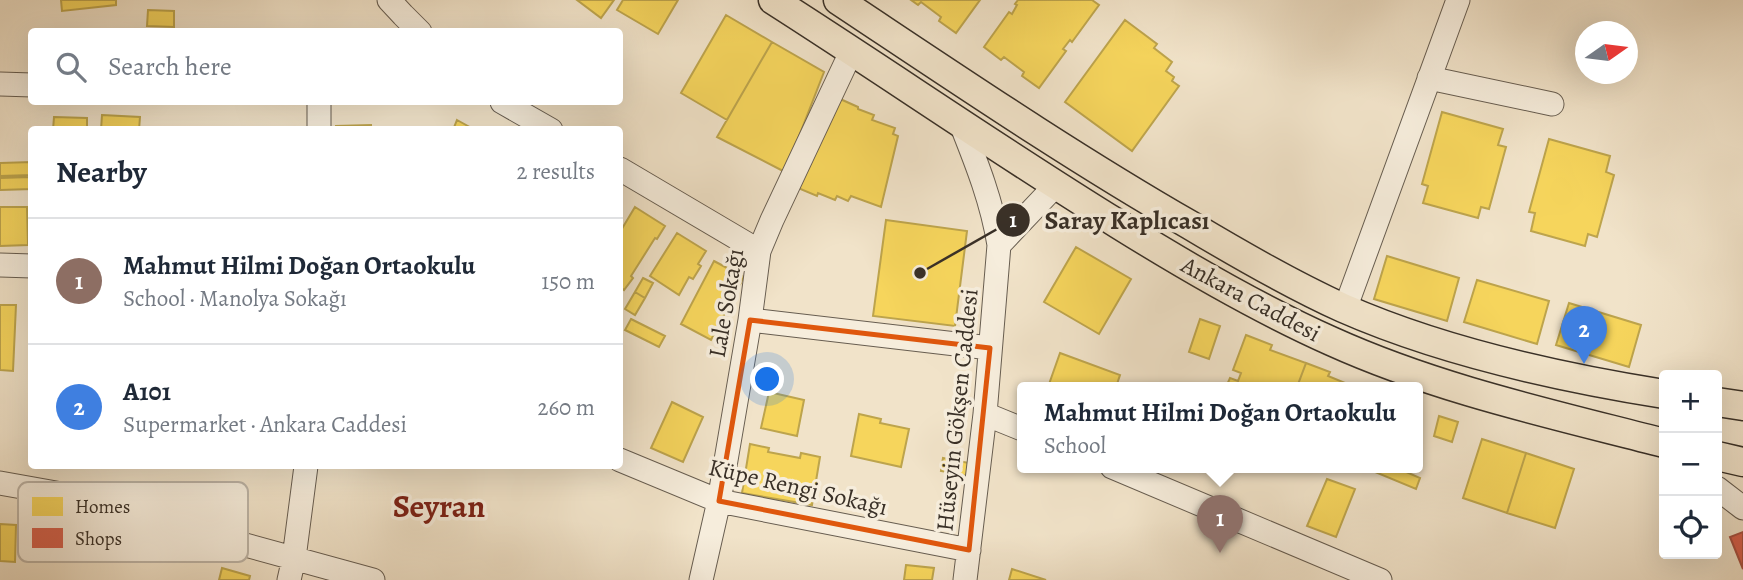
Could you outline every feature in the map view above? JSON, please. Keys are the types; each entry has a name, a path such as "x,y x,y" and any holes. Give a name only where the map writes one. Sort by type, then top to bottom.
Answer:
{"main road":[{"name":"Ankara Caddesi","path":"773,0 1055,186 1185,265 1332,342 1444,385 1659,442"},
{"name":"Ankara Caddesi","path":"838,0 1130,191 1266,270 1345,309 1423,338 1494,359 1659,393"},
{"path":"1722,403 1743,405"},
{"path":"1722,457 1743,462"}],"street":[{"path":"389,0 416,28"},
{"path":"1345,309 1458,0"},
{"name":"Lale Sokağı","path":"701,580 719,501 759,251 852,50"},
{"path":"1429,78 1552,104"},
{"path":"0,84 28,85"},
{"path":"319,105 319,126"},
{"path":"507,105 544,126"},
{"name":"Hüseyin Gökşen Caddesi","path":"961,124 995,217 999,245 985,414 965,580"},
{"path":"623,171 759,251"},
{"path":"999,245 1055,186"},
{"path":"0,265 28,266"},
{"path":"750,320 990,348"},
{"path":"985,414 1017,427"},
{"name":"Küpe Rengi Sokağı","path":"623,461 719,501 969,550"},
{"path":"292,569 306,469"},
{"path":"1126,473 1355,575 1380,580"},
{"path":"0,483 18,486"},
{"path":"1722,492 1743,508"},
{"path":"248,555 292,569 373,580"}],"highlighted area":[{"path":"750,320 990,348 969,550 719,501"}],"building: Homes":[{"path":"61,0 116,0 116,5 62,11"},
{"path":"577,0 614,0 601,18"},
{"path":"623,0 678,0 658,34 617,10"},
{"path":"911,0 980,0 956,33 939,21 941,17 921,2 918,5"},
{"path":"1018,0 1092,0 1099,5 1072,42 1070,40 1063,49 1066,51 1039,88 1022,76 1024,72 1004,57 1001,60 984,47 1009,12 1012,14"},
{"path":"148,10 174,11 174,27 147,26"},
{"path":"726,15 772,42 727,120 681,93"},
{"path":"1125,20 1157,44 1154,48 1172,62 1166,71 1174,77 1172,81 1179,86 1132,151 1065,102"},
{"path":"772,42 824,72 785,172 717,137"},
{"path":"838,98 874,115 872,120 895,128 893,134 898,136 881,207 851,196 848,201 837,196 835,200 798,188"},
{"path":"1442,112 1503,129 1498,145 1506,147 1489,209 1481,207 1478,218 1423,203 1428,186 1422,184"},
{"path":"102,115 140,117 139,126 101,126"},
{"path":"54,117 87,118 87,126 53,126"},
{"path":"457,120 468,126 455,126"},
{"path":"1549,139 1610,156 1606,172 1614,175 1597,237 1588,234 1585,246 1531,231 1535,213 1529,212"},
{"path":"28,162 28,175 0,176 0,163"},
{"path":"28,177 28,189 0,190 0,178"},
{"path":"0,207 27,207 28,245 0,246"},
{"path":"635,207 665,226 624,290 623,289 623,227"},
{"path":"886,220 967,231 955,326 873,316"},
{"path":"677,233 706,251 698,264 701,266 693,279 689,277 679,295 650,276"},
{"path":"1076,247 1131,279 1099,334 1044,302"},
{"path":"1387,256 1459,278 1447,321 1374,299"},
{"path":"714,261 744,277 711,340 681,324"},
{"path":"643,278 653,283 645,298 635,292"},
{"path":"1477,280 1549,301 1537,344 1464,322"},
{"path":"635,292 645,298 635,315 625,309"},
{"path":"1569,303 1641,325 1629,367 1556,345"},
{"path":"0,305 16,305 13,371 0,370"},
{"path":"631,319 665,336 659,347 625,330"},
{"path":"1200,319 1220,326 1209,359 1189,352"},
{"path":"1246,335 1272,345 1270,350 1306,363 1299,382 1228,382 1230,378 1238,381 1241,373 1233,370"},
{"path":"1060,353 1120,375 1118,382 1050,382"},
{"path":"1306,363 1330,372 1328,376 1343,382 1299,382"},
{"path":"758,373 776,379 773,388 755,382"},
{"path":"769,392 804,400 797,436 761,428"},
{"path":"672,402 703,417 683,462 651,448"},
{"path":"859,414 881,419 880,423 909,429 901,467 851,456"},
{"path":"1439,416 1458,422 1452,442 1434,436"},
{"path":"1482,439 1526,453 1507,513 1463,498"},
{"path":"750,444 769,448 768,452 800,458 801,453 820,457 812,505 742,493"},
{"path":"1526,453 1574,469 1555,528 1507,513"},
{"path":"943,458 969,463 967,476 941,471"},
{"path":"1377,473 1409,473 1420,478 1416,489"},
{"path":"1327,479 1355,489 1336,537 1307,526"},
{"path":"0,524 16,525 15,562 0,561"},
{"path":"906,565 934,568 932,580 904,580"},
{"path":"222,568 250,576 249,580 219,580"},
{"path":"1012,569 1046,580 1009,580"}],"building: Shops":[{"path":"1743,532 1743,569 1730,537"}],"place":[{"name":"Saray Kaplıcası","path":"920,273"},
{"name":"A101","path":"1584,364"},
{"name":"Mahmut Hilmi Doğan Ortaokulu","path":"1220,553"}],"district":[{"name":"Seyran","path":"439,506"}]}
